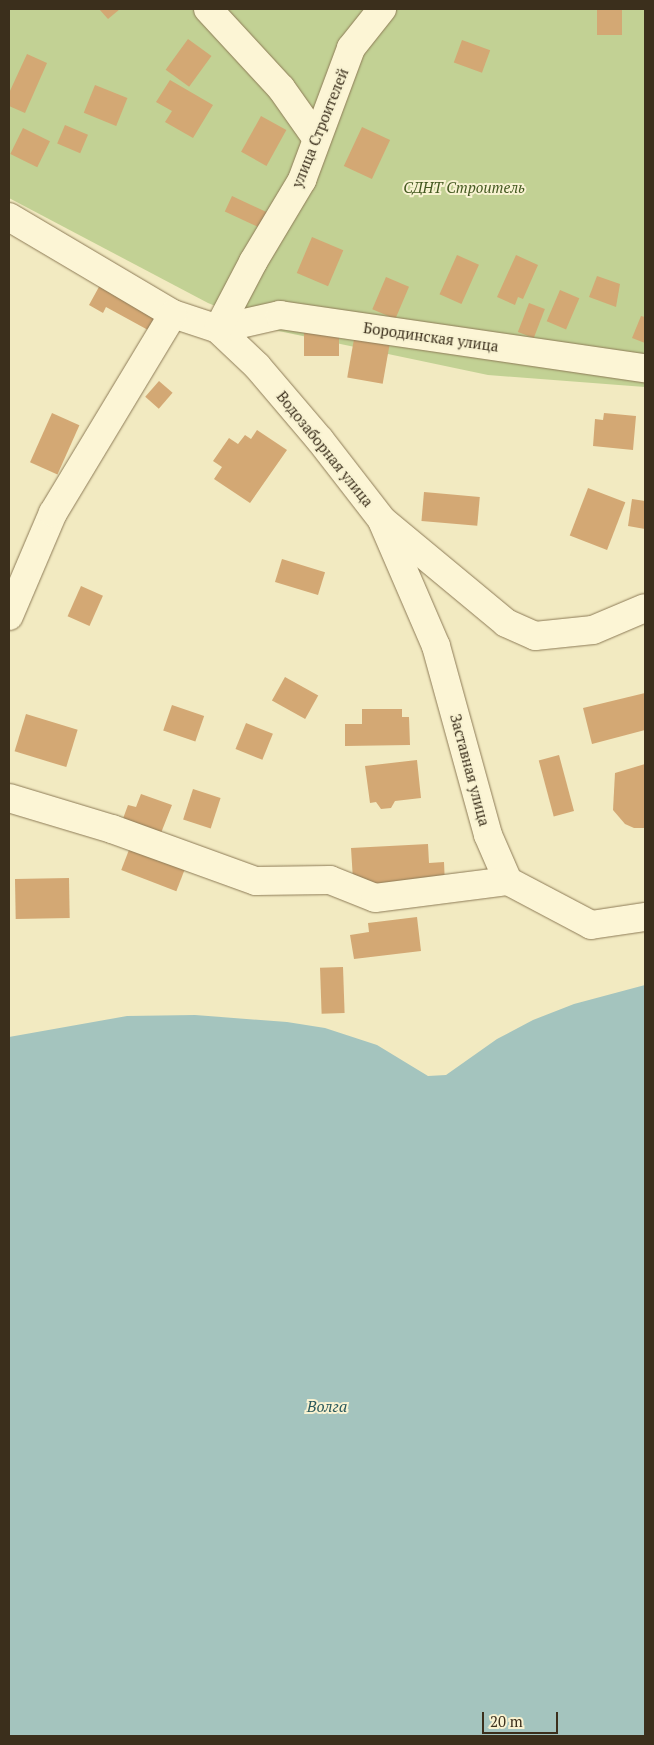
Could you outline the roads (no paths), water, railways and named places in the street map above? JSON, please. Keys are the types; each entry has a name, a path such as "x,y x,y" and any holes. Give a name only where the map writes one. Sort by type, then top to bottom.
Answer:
{"street":[{"path":"208,9 281,88 317,139"},
{"name":"улица Строителей","path":"218,329 253,262 302,180 351,48 382,9"},
{"name":"Водозаборная улица","path":"9,218 173,314 218,329 257,366 320,440 382,520 506,623 536,636 594,630 645,608"},
{"path":"9,616 53,513 173,314"},
{"name":"Бородинская улица","path":"218,329 280,315 645,368"},
{"name":"Заставная улица","path":"382,520 436,646 488,835 508,881"},
{"path":"9,798 112,829 256,881 330,880 375,898 508,881 591,925 645,917"}],"water":[{"name":"Волга","path":"645,985 645,1736 9,1736 9,1037 127,1016 195,1015 287,1022 325,1028 377,1045 428,1076 446,1075 497,1039 533,1020 574,1004"}],"park label":[{"name":"СДНТ Строитель","path":"464,188"}]}
